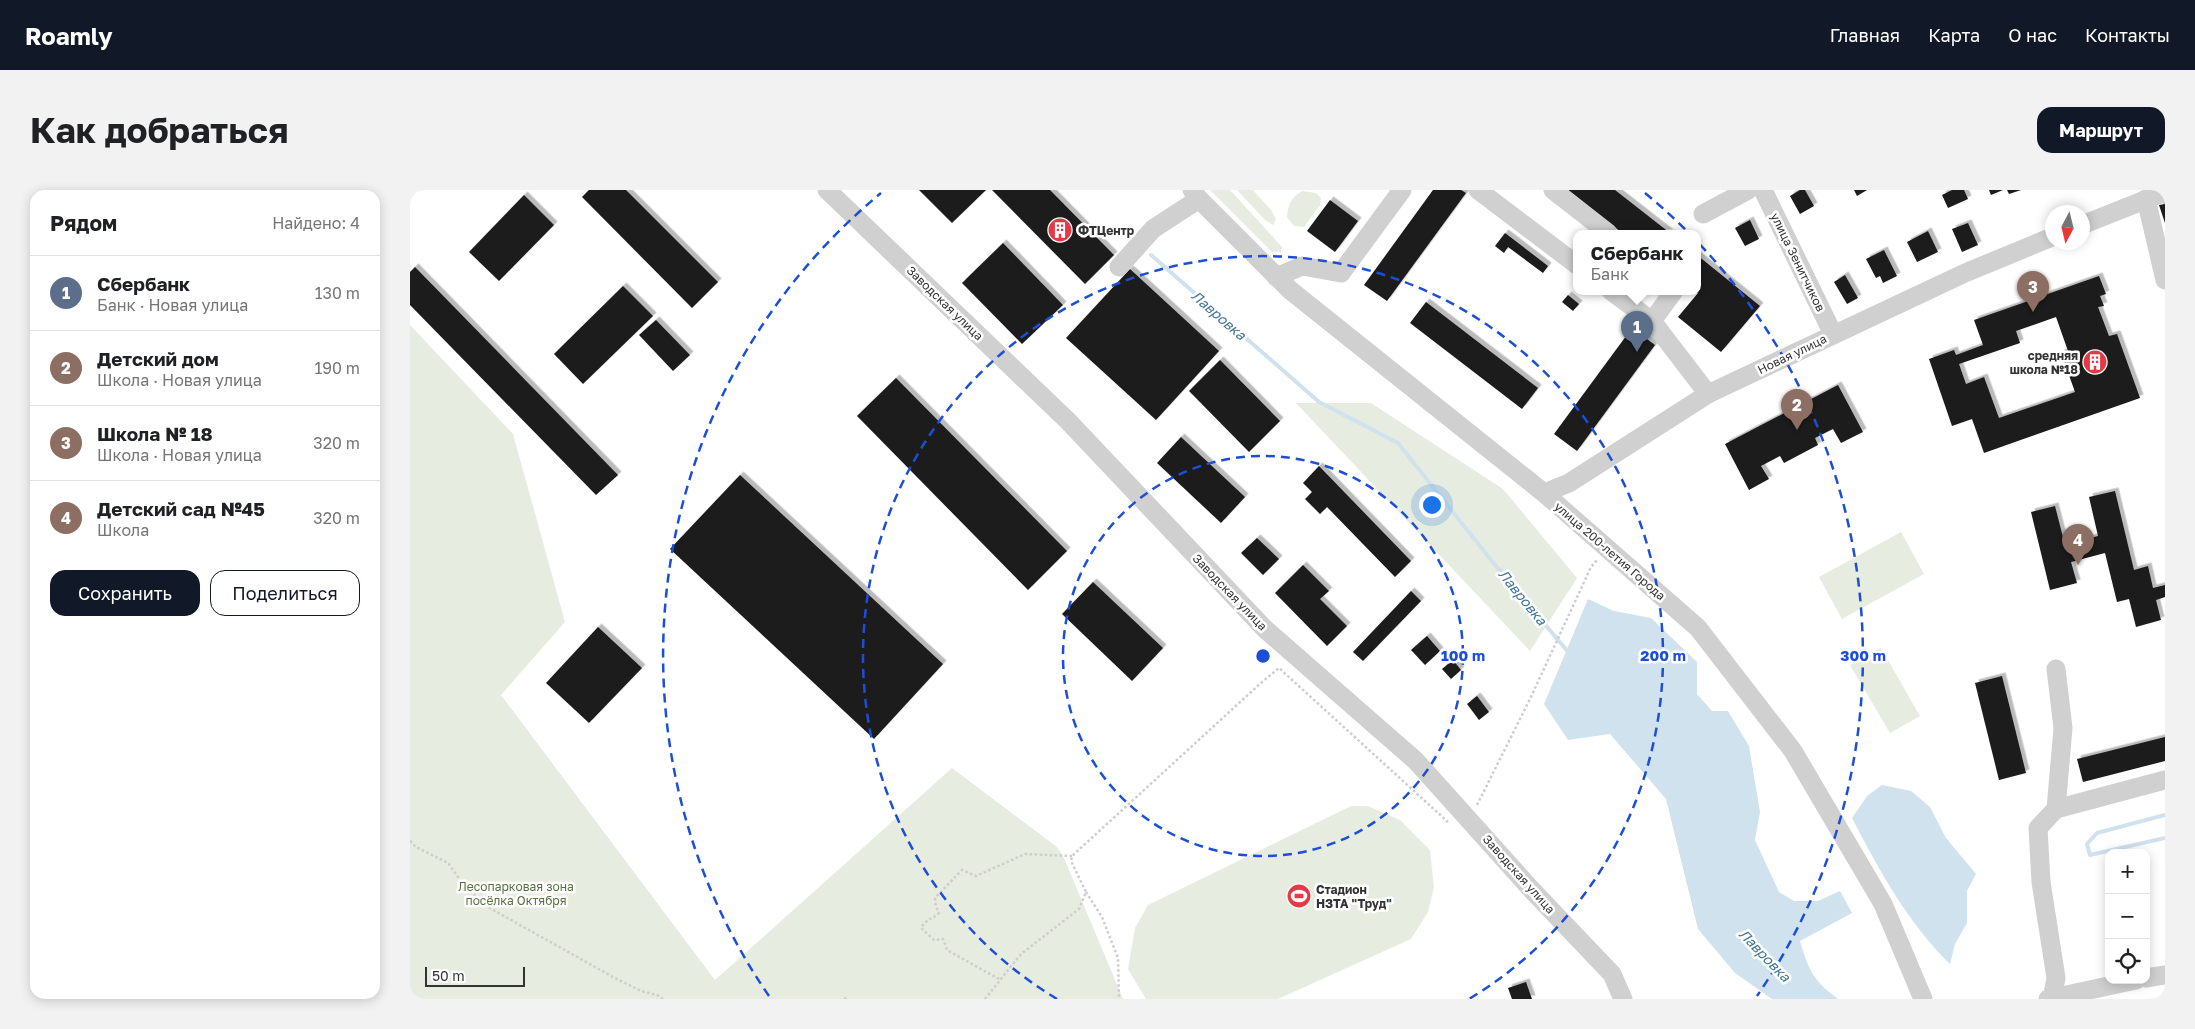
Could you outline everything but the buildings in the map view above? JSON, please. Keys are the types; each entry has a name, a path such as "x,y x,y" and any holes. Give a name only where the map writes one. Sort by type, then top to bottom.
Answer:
{"street":[{"name":"Заводская улица","path":"827,190 1068,421 1264,629 1416,761 1461,824 1612,974 1623,999"},
{"path":"1276,277 1302,266 1341,273 1402,190"},
{"path":"1478,190 1573,262"},
{"path":"1553,190 1604,230"},
{"path":"1703,214 1748,190"},
{"name":"улица Зенитчиков","path":"1763,190 1834,334"},
{"path":"2090,222 2165,192"},
{"path":"1119,266 1153,229 1195,195"},
{"name":"улица 200-летия Города","path":"1195,195 1276,277 1544,493 1698,628 1793,751 1883,904 1923,999"},
{"path":"2146,199 2165,280"},
{"name":"Новая улица","path":"1544,493 1569,483 1708,394 1965,273 2045,240"},
{"path":"1616,295 1652,321 1708,394"},
{"path":"1652,321 1671,295"},
{"path":"2056,669 2064,728 2056,809"},
{"path":"2118,984 2050,999 2056,978 2041,882 2038,828 2056,809 2165,780"},
{"path":"2150,977 2165,975"}],"path":[{"path":"1119,999 1118,958 1102,917 1086,892 1071,862 1072,856 1279,668 1461,824 1530,699 1591,567 1607,549"},
{"path":"410,841 416,847 448,863 463,884 486,906 613,977 641,991 657,994 663,999"},
{"path":"1000,979 947,950 943,939 934,940 921,928 927,919 935,917 939,912 936,908 935,898 962,870 976,876 1025,854 1072,856"},
{"path":"984,999 1021,954 1079,909 1086,892"}],"green space":[{"path":"1210,190 1230,190 1282,247 1281,252 1272,252"},
{"path":"1237,190 1253,190 1271,210 1276,219 1273,225 1265,220"},
{"path":"1302,191 1316,193 1321,198 1320,205 1304,227 1294,226 1287,217 1291,202"},
{"name":"Лесопарковая зона посёлка Октября","path":"410,325 513,434 565,622 501,695 715,980 952,768 1057,847 1064,858 1123,999 410,999"},
{"path":"1296,403 1371,403 1503,489 1577,578 1530,651"},
{"path":"1901,532 1924,574 1842,619 1819,577"},
{"path":"1881,648 1920,716 1890,733 1850,665"},
{"name":"Стадион НЗТА \"Труд\"","path":"1351,806 1368,806 1400,820 1430,850 1434,887 1428,912 1411,939 1278,999 1146,999 1128,969 1135,928 1148,905"}],"water":[{"path":"1588,599 1614,611 1651,618 1697,662 1697,694 1712,711 1728,711 1749,746 1760,812 1755,840 1779,892 1794,901 1818,901 1840,891 1852,913 1800,941 1809,968 1817,980 1838,999 1772,999 1735,973 1698,929 1666,799 1610,734 1568,740 1544,704"},
{"path":"1882,785 1911,791 1930,807 1946,838 1976,874 1967,891 1967,923 1955,944 1950,964 1921,931 1895,895 1852,818 1867,796"}],"waterway":[{"name":"Лавровка","path":"1151,255 1319,402 1398,443 1491,560 1569,653"},
{"path":"2165,815 2097,833 2087,844 2090,855 2165,838"}],"place":[{"name":"ФТЦентр","path":"1060,230"},
{"name":"Школа № 18","path":"2033,312"},
{"name":"Сбербанк","path":"1637,352"},
{"name":"средняя школа №18","path":"2095,362"},
{"name":"Детский дом","path":"1797,430"},
{"name":"Детский сад №45","path":"2078,565"},
{"name":"Стадион НЗТА \"Труд\"","path":"1299,896"}]}
